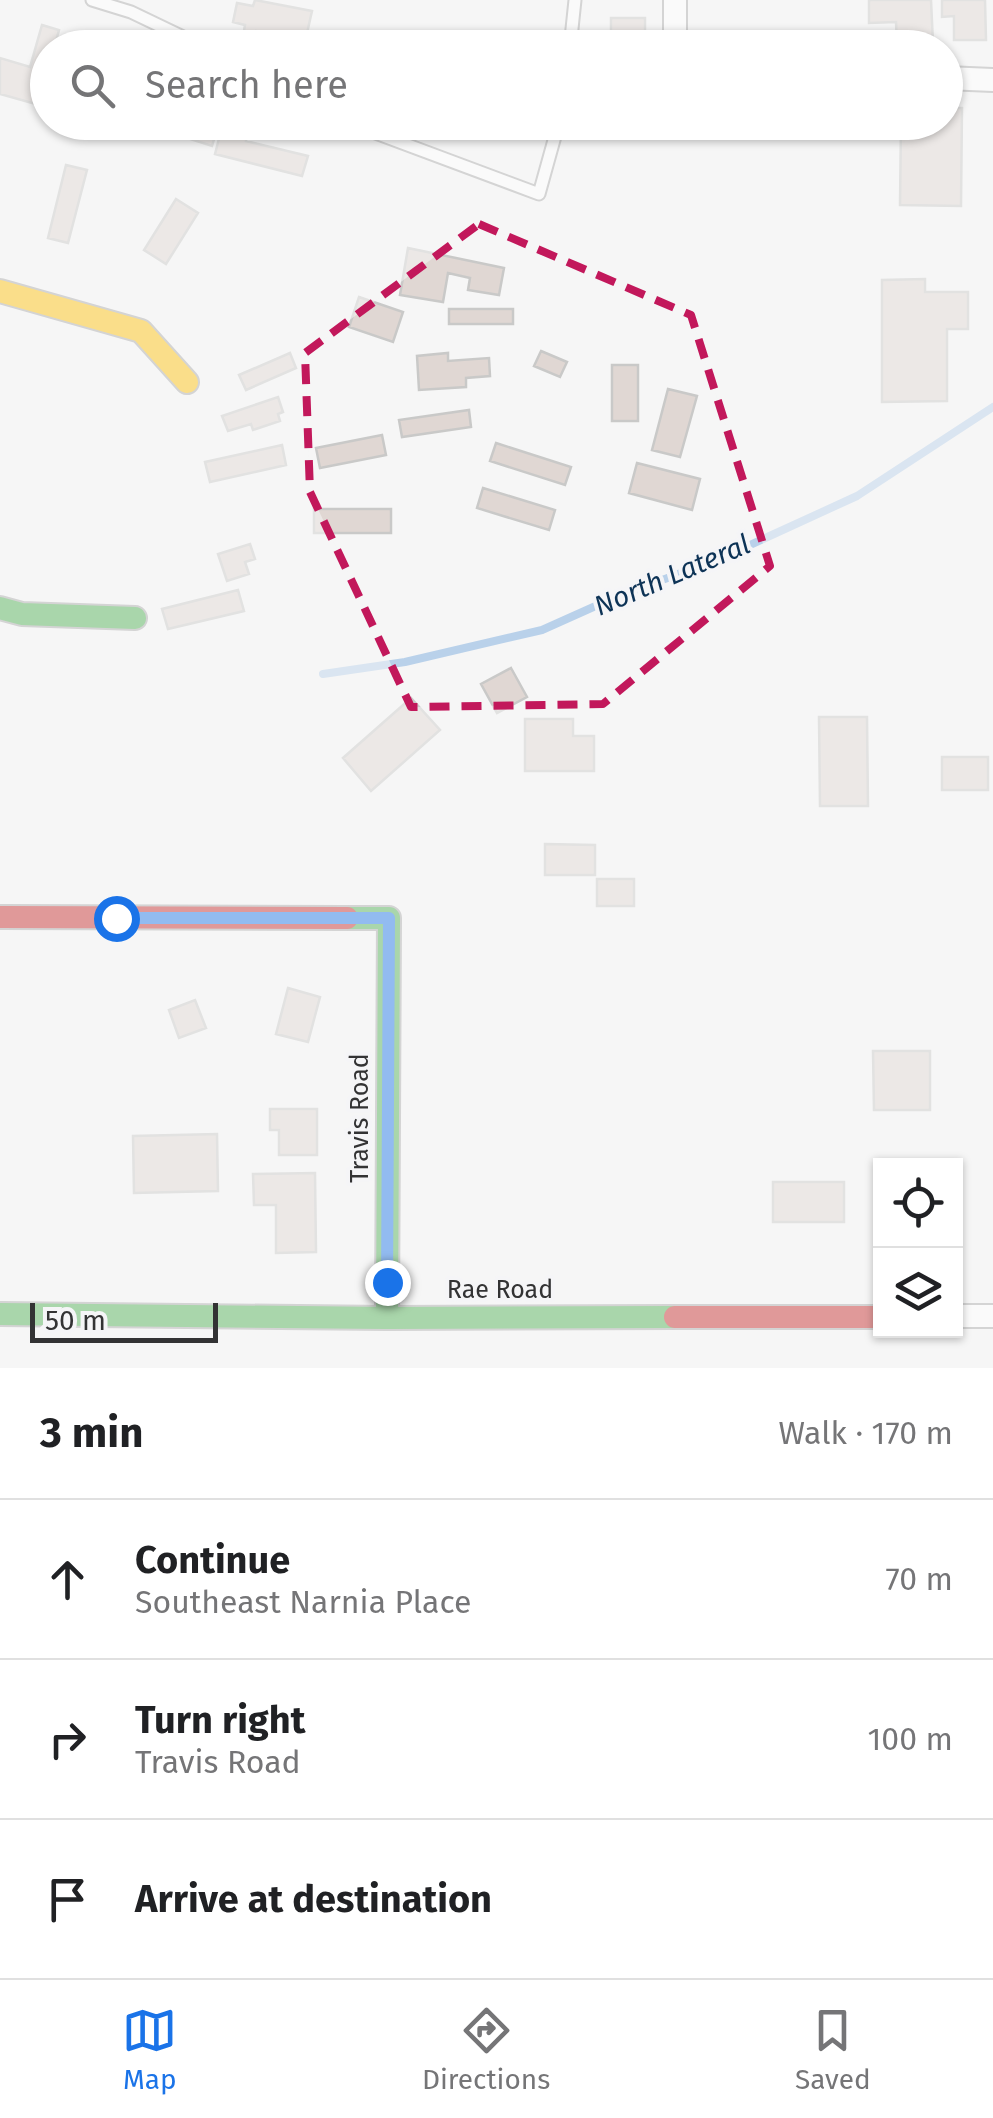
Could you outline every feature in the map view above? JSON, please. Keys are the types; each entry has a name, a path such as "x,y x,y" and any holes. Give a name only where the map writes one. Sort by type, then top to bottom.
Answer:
{"street":[{"path":"675,0 675,30"},
{"path":"963,79 993,80"},
{"path":"0,291 141,331 187,382"},
{"path":"0,608 22,614 135,618"},
{"name":"Travis Road","path":"0,918 389,918 387,1318"},
{"name":"Rae Road","path":"0,1314 387,1318 873,1316"},
{"path":"963,1316 993,1316"}],"lane":[{"path":"92,0 131,12 168,30"},
{"path":"572,30 575,0"},
{"path":"394,140 539,194 553,140"}],"highlighted area":[{"path":"479,224 691,315 770,566 603,704 411,707 310,492 305,353"}],"building":[{"path":"255,0 312,11 308,30 244,30 245,25 233,22 237,3 253,6"},
{"path":"869,0 931,0 932,30 896,30 896,22 869,23"},
{"path":"942,0 985,0 986,40 963,40 963,30 954,30 954,16 942,17"},
{"path":"611,18 645,18 645,30 611,30"},
{"path":"0,58 30,67 30,102 0,94"},
{"path":"219,140 246,140 308,156 302,176 215,154"},
{"path":"901,140 962,140 961,206 900,205"},
{"path":"66,165 87,170 68,243 48,238"},
{"path":"176,199 198,213 166,264 144,250"},
{"path":"408,248 504,268 499,295 468,290 470,278 448,273 443,302 400,295"},
{"path":"925,279 925,292 968,292 968,329 947,329 947,401 882,402 882,280"},
{"path":"359,297 403,312 393,342 349,327"},
{"path":"449,309 513,309 513,324 449,324"},
{"path":"541,351 567,362 560,377 534,366"},
{"path":"290,353 296,368 246,390 239,375"},
{"path":"448,353 448,361 489,358 490,376 466,378 466,387 419,390 417,356"},
{"path":"612,365 638,365 638,421 612,421"},
{"path":"668,389 697,396 680,457 652,450"},
{"path":"278,397 283,412 278,414 280,421 253,430 251,424 228,431 222,416"},
{"path":"469,410 471,427 402,437 399,420"},
{"path":"382,435 386,455 320,468 316,448"},
{"path":"496,443 571,467 565,485 490,461"},
{"path":"282,445 286,465 210,482 205,462"},
{"path":"637,463 700,479 692,510 629,493"},
{"path":"483,488 555,510 549,530 477,508"},
{"path":"314,509 391,509 391,533 314,533"},
{"path":"250,544 255,559 245,562 249,574 227,581 218,554"},
{"path":"238,590 244,611 168,629 162,609"},
{"path":"511,668 527,697 497,713 481,684"},
{"path":"411,698 440,730 371,791 343,758"},
{"path":"819,717 867,717 868,806 820,806"},
{"path":"525,719 573,719 573,736 594,736 594,771 525,771"},
{"path":"942,757 988,757 988,790 942,790"},
{"path":"545,844 595,845 595,875 545,875"},
{"path":"597,879 634,879 634,906 597,906"},
{"path":"288,988 320,997 308,1042 276,1034"},
{"path":"195,1000 206,1028 179,1038 169,1010"},
{"path":"873,1051 930,1051 930,1110 874,1110"},
{"path":"270,1109 317,1109 317,1155 279,1155 279,1130 270,1130"},
{"path":"217,1134 218,1191 134,1193 133,1136"},
{"path":"315,1173 316,1252 276,1253 276,1205 254,1205 253,1174"},
{"path":"773,1182 844,1182 844,1222 773,1222"}],"waterway":[{"name":"North Lateral","path":"323,674 405,662 542,630 726,556 857,496 993,407"}],"traffic: fast":[{"path":"0,608 22,614 135,618"},
{"path":"347,918 389,918 387,1318"},
{"path":"0,1314 675,1317"}],"traffic: slow":[{"path":"0,291 141,331 187,382"}],"traffic: jam":[{"path":"0,917 347,918"},
{"path":"675,1317 873,1317"}],"route":[{"path":"116,918 389,918 387,1282"}]}
